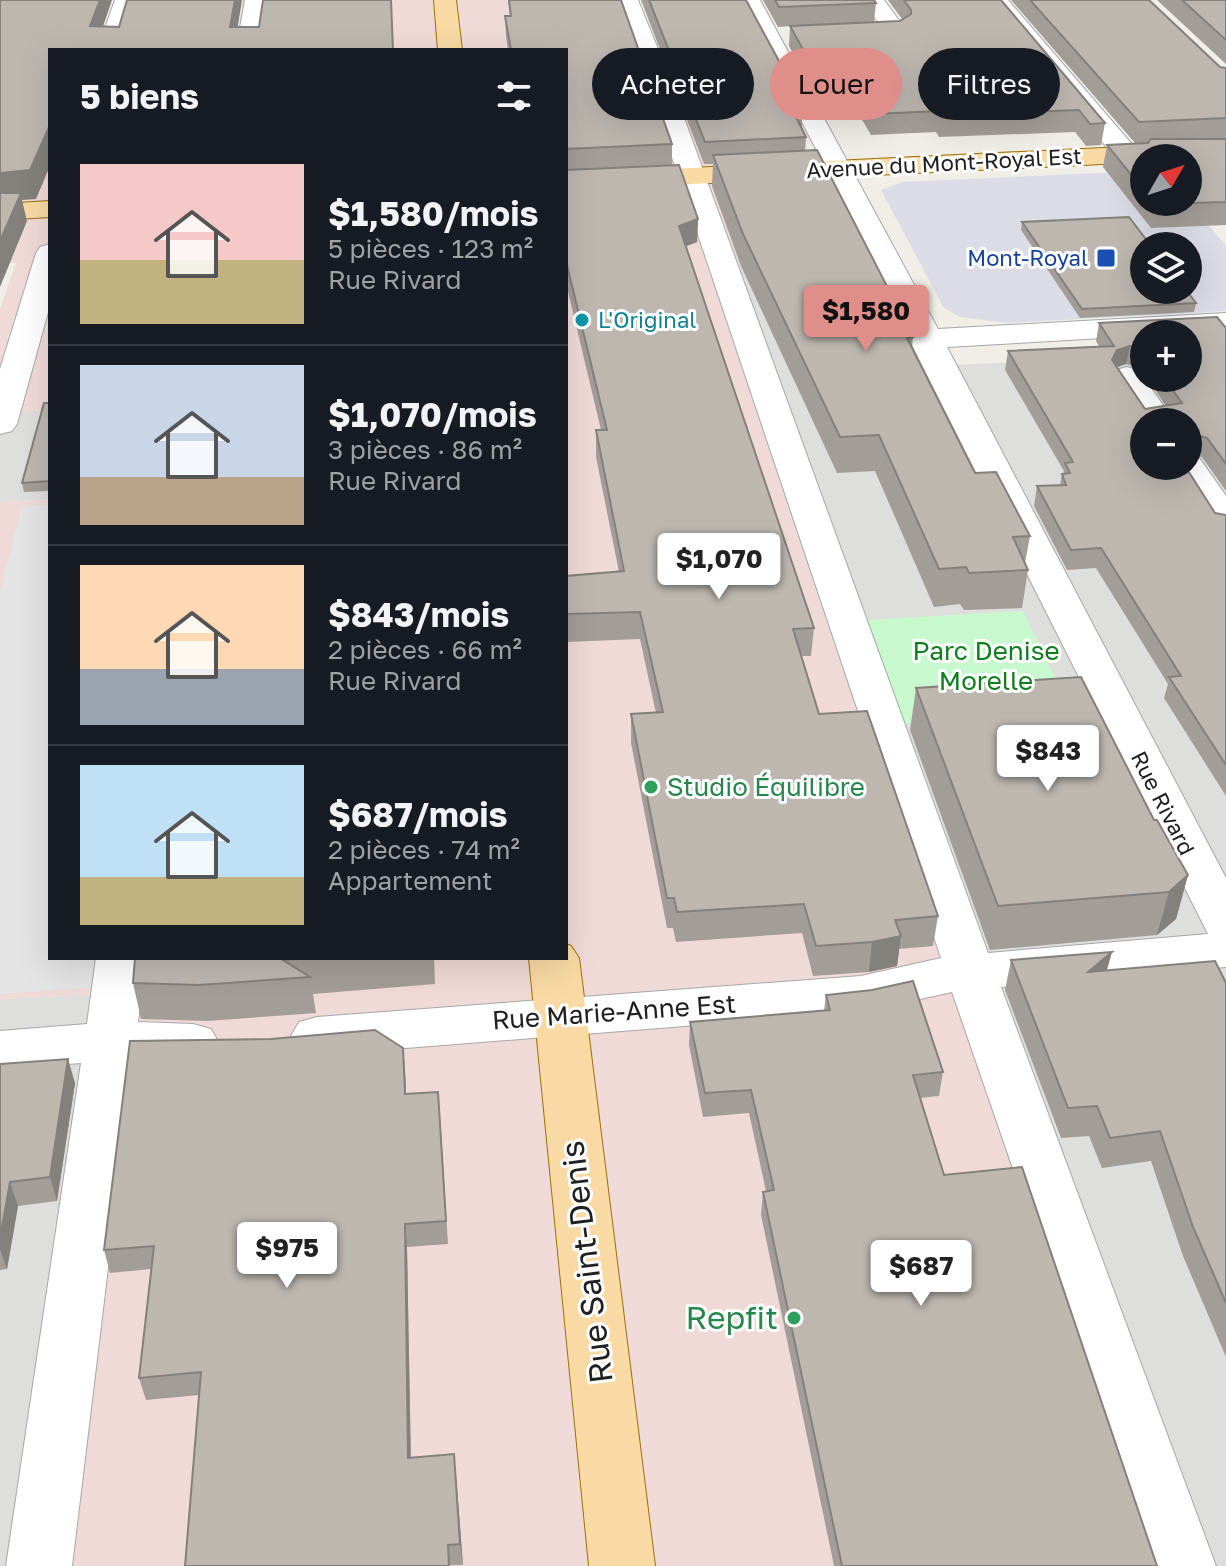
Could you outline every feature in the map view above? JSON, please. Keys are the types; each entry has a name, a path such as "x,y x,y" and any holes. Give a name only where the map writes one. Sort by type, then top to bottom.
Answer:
{"main road":[{"path":"445,0 450,48"},
{"name":"Avenue du Mont-Royal Est","path":"568,182 1226,150"},
{"path":"0,212 48,209"},
{"name":"Rue Saint-Denis","path":"554,960 622,1566"}],"street":[{"path":"110,48 126,0"},
{"path":"248,48 256,0"},
{"path":"627,0 655,71 1183,1566"},
{"name":"Rue Rivard","path":"749,0 778,37 925,339 1226,924"},
{"path":"834,34 896,31 873,0"},
{"path":"996,0 1127,155"},
{"path":"0,424 42,293 48,263"},
{"path":"0,306 42,293"},
{"path":"925,339 1226,322"},
{"path":"1127,377 1148,408"},
{"path":"1197,480 1226,523"},
{"name":"Rue Marie-Anne Est","path":"0,1050 111,1041 255,1041 869,993 971,972 1226,950"},
{"path":"39,1566 121,960"}],"shaded area":[{"path":"242,0 634,0 646,48 592,48 592,120 754,120 754,71 770,100 770,120 781,120 849,246 725,253 1180,1566 25,1566 96,995 0,999 0,502 48,499 48,960 568,960 568,48 236,48"},
{"path":"48,130 48,410 0,413 0,309 16,263 0,263 0,136"},
{"path":"1130,172 1130,216 1201,216 1226,246 1226,311 1008,323 960,317 944,308 881,190 903,182"},
{"path":"849,246 909,367 1130,357 1130,392 1202,392 1202,369 1226,353 1226,1566 1184,1566 724,253"},
{"path":"48,410 48,499 0,502 0,413"},
{"path":"48,505 48,960 106,960 102,987 0,994 0,591 22,506"},
{"path":"96,995 25,1566 0,1566 0,999"}],"green space":[{"name":"Parc Denise Morelle","path":"1023,611 1072,713 904,724 866,620"}],"building":[{"path":"0,0 100,0 90,26 119,27 127,0 235,0 230,27 259,27 263,0 391,0 393,48 48,48 48,130 30,170 0,173"},
{"path":"509,0 621,0 638,48 592,48 592,120 664,120 672,144 568,149 568,48 511,48 505,16 511,16"},
{"path":"649,0 746,0 772,48 770,120 798,120 806,137 705,142 696,120 754,120 754,48 668,48"},
{"path":"775,0 874,0 876,3 779,7"},
{"path":"904,0 1001,0 1042,48 918,48 918,112 902,113 902,48 802,48 790,26 900,21 911,14"},
{"path":"1030,0 1149,0 1220,67 1226,68 1226,118 1139,122"},
{"path":"1182,0 1226,0 1226,40"},
{"path":"1060,70 1105,123 1090,124 1079,110 1060,111"},
{"path":"1151,139 1226,139 1226,202 1202,203 1202,144 1130,144 1130,174 1107,145 1148,143"},
{"path":"817,150 913,337 907,338 975,473 996,472 1030,536 1013,537 1028,570 969,573 966,567 939,569 879,435 840,437 743,234 713,155"},
{"path":"679,165 698,219 679,226 814,628 793,629 819,714 867,711 938,916 895,920 901,936 872,942 816,946 804,904 677,912 674,898 667,898 631,714 663,712 640,612 568,614 568,576 624,571 596,430 607,430 568,269 568,170"},
{"path":"0,193 21,193 0,241"},
{"name":"Mont-Royal","path":"1129,217 1140,232 1130,232 1130,304 1177,304 1082,309 1022,222"},
{"path":"1217,317 1226,328 1226,464 1207,438 1202,437 1202,408 1151,408 1182,403 1174,392 1202,392 1202,320 1158,320"},
{"path":"1130,321 1130,346 1117,350 1112,360 1130,387 1130,392 1134,392 1144,408 1130,408 1130,480 1194,480 1215,513 1226,515 1226,765 1169,677 1181,676 1101,548 1071,550 1037,486 1066,485 1062,474 1070,473 1065,463 1073,462 1008,351 1114,346 1099,323"},
{"path":"44,403 48,403 48,481 22,483"},
{"path":"1081,677 1154,820 1157,820 1188,875 1169,892 998,906 916,688"},
{"path":"1112,952 1088,972 1215,961 1226,983 1226,1303 1193,1227 1160,1131 1110,1138 1097,1106 1068,1108 1011,960"},
{"path":"135,960 283,960 310,977 199,985 133,983"},
{"path":"913,981 943,1072 913,1075 944,1175 1022,1167 1157,1566 842,1566 763,1192 774,1190 751,1090 705,1093 690,1022 830,1010 826,995"},
{"path":"375,1030 403,1048 405,1094 438,1092 446,1221 405,1224 408,1458 454,1454 460,1544 448,1545 449,1566 185,1566 201,1372 139,1378 154,1246 104,1250 130,1041 271,1039"},
{"path":"68,1059 50,1177 10,1182 0,1238 0,1064"}],"place":[{"name":"Mont-Royal","path":"1106,258"},
{"name":"L'Original","path":"582,320"},
{"name":"Studio Équilibre","path":"651,787"},
{"name":"Repfit","path":"794,1318"}]}
